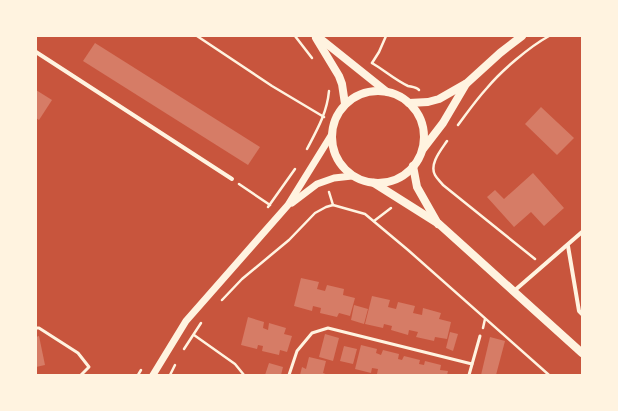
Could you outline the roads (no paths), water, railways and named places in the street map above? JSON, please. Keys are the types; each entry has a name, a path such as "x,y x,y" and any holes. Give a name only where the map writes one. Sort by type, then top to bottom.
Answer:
{"main road":[{"path":"316,36 388,92"},
{"path":"316,36 336,70 342,84 345,104"},
{"path":"409,103 428,102 439,99 467,83 500,52 522,36"},
{"path":"421,152 424,139 422,126 417,114 409,103 395,94 372,91 365,93 351,99 345,104 336,118 332,134 332,146 336,158 346,171 352,176 366,182 374,183 392,181 407,172 413,166 421,152 443,123 467,83"},
{"path":"413,166 417,187 439,224"},
{"path":"374,183 439,224 582,353"}],"street":[{"path":"36,52 232,179"},
{"path":"153,375 186,321 288,205 332,134"},
{"path":"288,205 317,184 334,178 352,176"},
{"path":"514,292 543,265 568,246 582,232"},
{"path":"568,246 579,311 582,314"}],"lane":[{"path":"36,328 40,328 78,353 89,367 81,375"},
{"path":"289,375 297,351 312,333 328,328 472,364"},
{"path":"469,375 480,336"}]}
